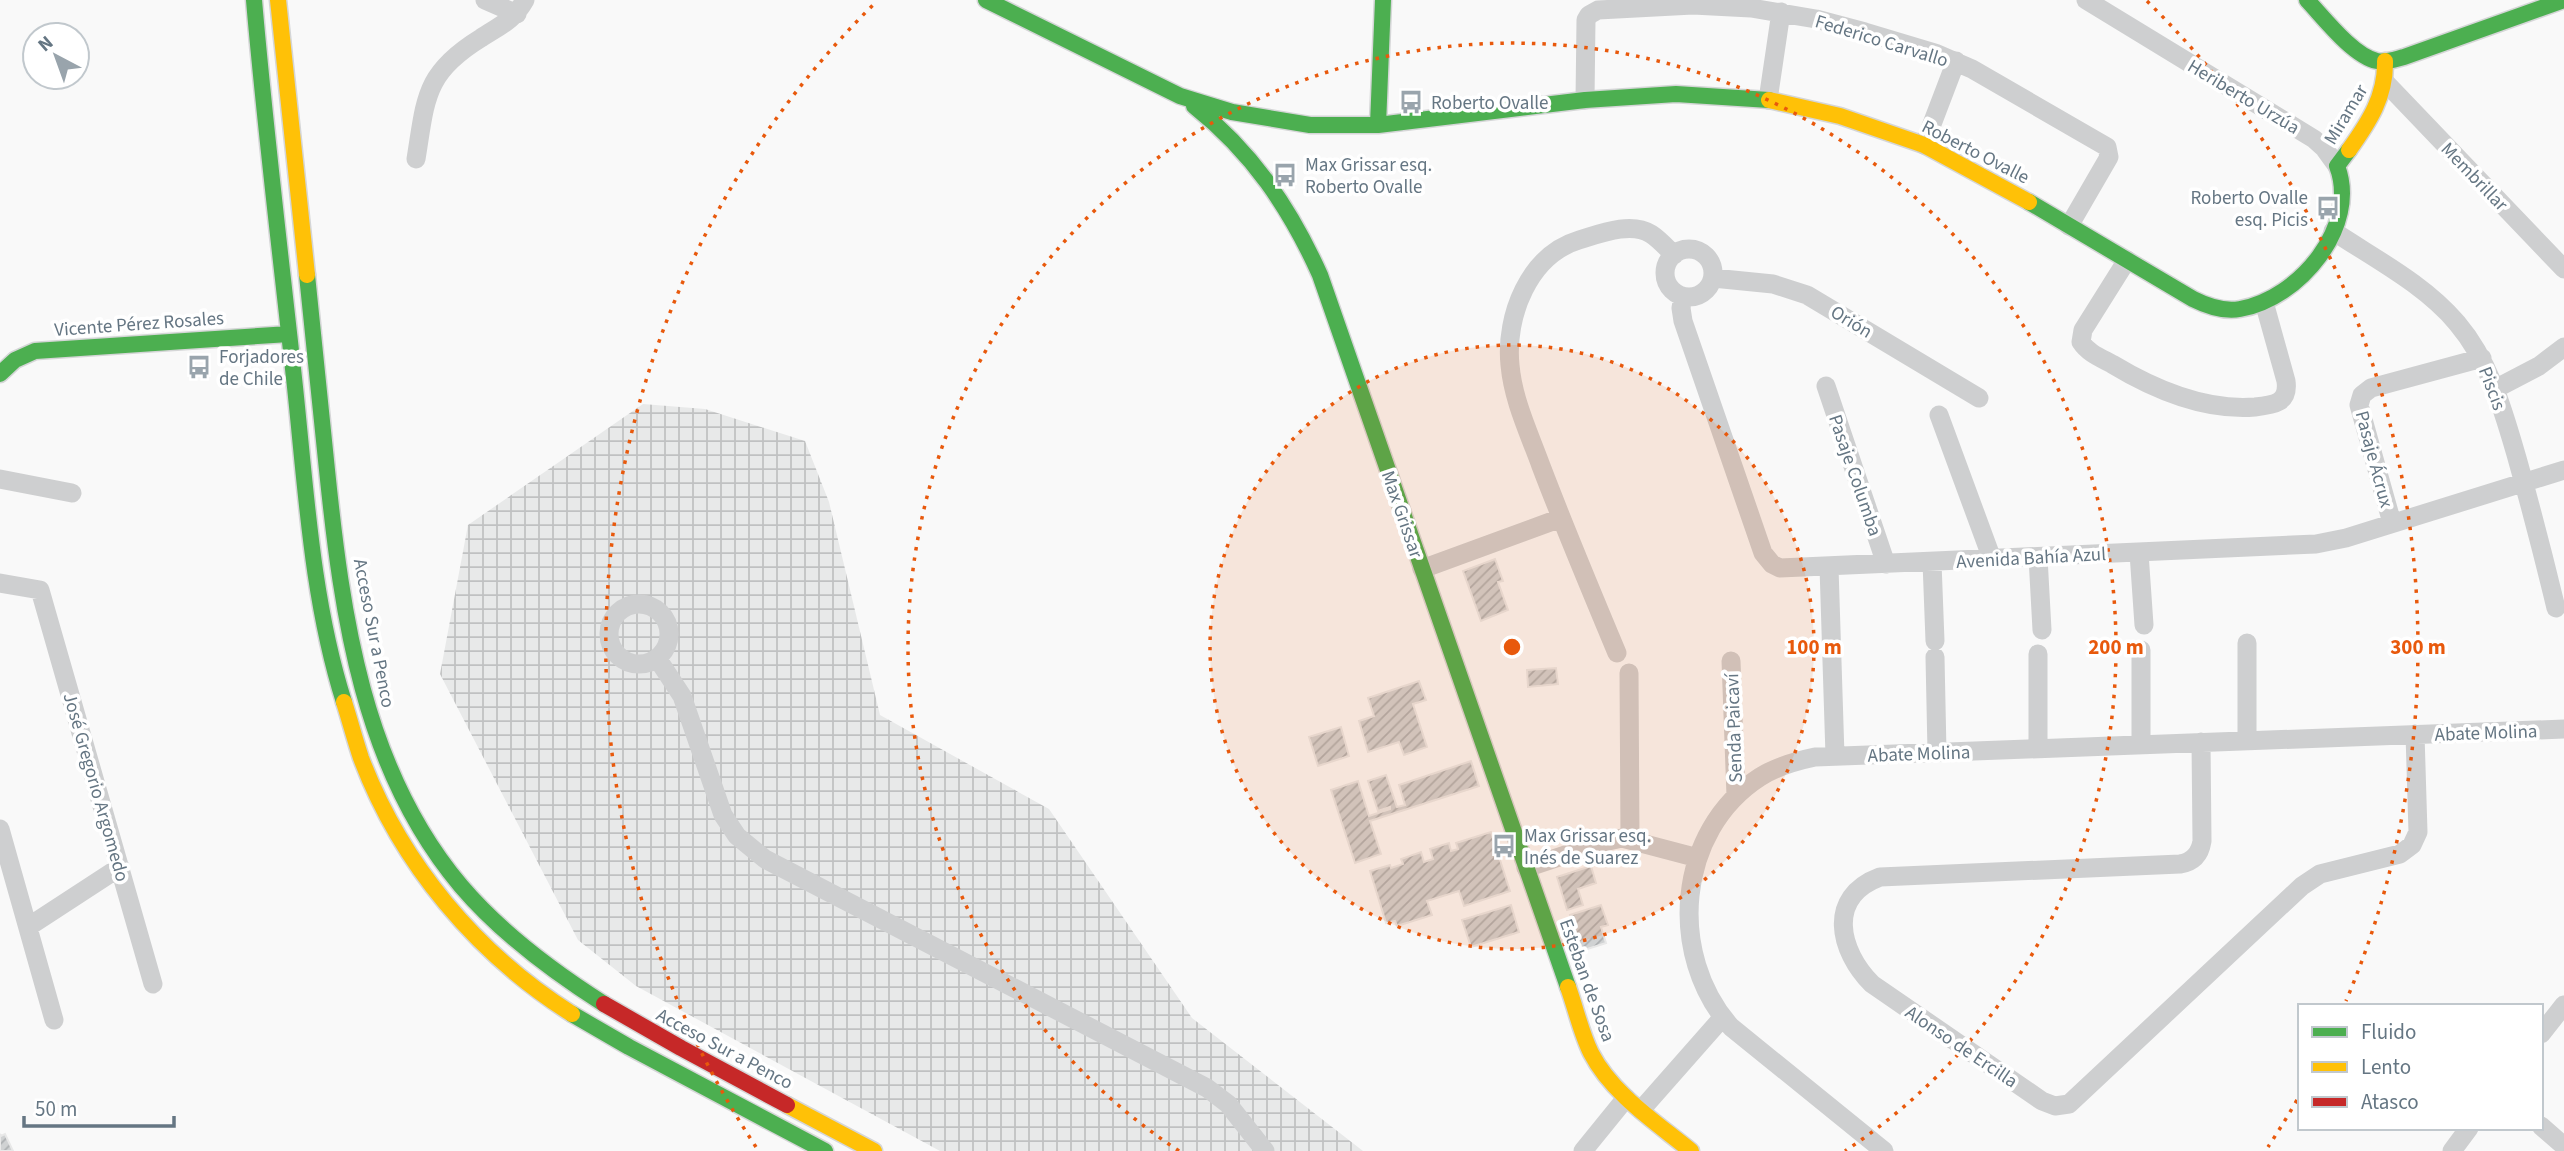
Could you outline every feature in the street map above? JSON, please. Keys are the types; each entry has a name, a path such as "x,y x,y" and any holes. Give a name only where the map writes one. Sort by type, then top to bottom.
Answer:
{"street":[{"path":"254,0 316,579 331,663 360,760 378,800 405,847 441,898 474,936 509,969 548,999 617,1041 825,1151"},
{"name":"Acceso Sur a Penco","path":"278,0 331,507 343,594 357,667 371,719 382,750 407,803 462,886 512,936 567,981 643,1028 874,1151"},
{"path":"485,0 521,7"},
{"name":"Roberto Ovalle","path":"986,0 1180,96 1232,112 1287,122 1332,127 1378,124 1585,100 1676,93 1768,100 1840,116 1924,145 1994,182 2193,299 2214,307 2239,309 2264,302 2302,274 2333,231"},
{"path":"1378,124 1383,0"},
{"name":"Heriberto Urzúa","path":"2086,0 2314,139 2337,166"},
{"path":"2307,0 2362,53 2369,58 2385,61 2564,0"},
{"name":"Federico Carvallo","path":"1585,100 1586,20 1594,12 1693,5 1781,12 1865,32 1956,61 1989,77 2107,147 2109,158 2069,226"},
{"path":"416,159 428,95 440,71 464,48 521,7"},
{"path":"1768,100 1781,12"},
{"path":"1924,145 1956,61"},
{"name":"Miramar","path":"2337,166 2379,101 2386,83 2385,61"},
{"name":"Membrillar","path":"2386,83 2564,269"},
{"name":"Max Grissar","path":"1180,96 1224,130 1261,171 1298,227 1320,275 1526,868"},
{"path":"1270,134 1287,122"},
{"path":"1261,151 1261,171"},
{"path":"2333,231 2343,202 2342,178 2337,166"},
{"path":"1617,653 1520,410 1510,367 1509,343 1513,321 1529,280 1542,261 1563,246 1624,229 1633,228 1650,233 1674,255 1690,250 1702,253 1712,267 1713,278 1702,293 1683,296"},
{"name":"Piscis","path":"2333,231 2440,305 2463,330 2482,358 2495,389 2524,482 2556,608"},
{"name":"Avenida Bahía Azul","path":"1674,255 1667,264 1669,286 1683,296 1683,321 1763,552 1772,564 1780,568 2316,544 2346,538 2564,470"},
{"path":"2127,260 2082,330 2081,342 2089,351 2135,378 2174,395 2210,405 2241,408 2278,404 2284,399 2287,394 2286,381 2264,302"},
{"name":"Orión","path":"1713,278 1773,284 1807,295 1979,398"},
{"name":"Vicente Pérez Rosales","path":"0,374 15,360 35,351 289,334"},
{"path":"2495,389 2539,366 2564,347"},
{"name":"Pasaje Ácrux","path":"2392,523 2359,405 2362,395 2371,388 2482,358"},
{"name":"Pasaje Columba","path":"1826,386 1886,564"},
{"path":"1939,415 1992,559"},
{"path":"0,479 72,494"},
{"path":"1422,569 1561,518"},
{"path":"2139,553 2144,625"},
{"path":"2038,557 2042,630"},
{"path":"1932,562 1937,752"},
{"path":"1829,566 1835,756"},
{"name":"José Gregorio Argomedo","path":"0,583 40,590 153,984"},
{"path":"2247,643 2247,740"},
{"path":"2141,650 2141,744"},
{"path":"2038,654 2038,748"},
{"path":"657,657 676,685 687,708 723,815 750,849 1207,1088 1228,1104 1265,1151"},
{"name":"Senda Paicaví","path":"1731,661 1736,796"},
{"path":"1629,673 1630,839"},
{"name":"Abate Molina","path":"1884,1151 1745,1038 1723,1017 1702,983 1690,942 1689,898 1698,858 1714,825 1736,796 1762,776 1795,761 1835,756 2564,729"},
{"name":"Alonso de Ercilla","path":"2201,742 2202,841 2199,852 2191,861 2180,864 1880,877 1860,887 1845,912 1845,942 1853,961 1872,984 2042,1101 2055,1106 2069,1104 2302,886 2320,874 2400,854 2412,845 2418,832 2415,734"},
{"path":"0,829 54,1020"},
{"path":"1526,868 1604,842 1630,839 1698,858"},
{"path":"28,927 120,867"},
{"name":"Esteban de Sosa","path":"1526,868 1585,1038 1599,1066 1634,1104 1692,1151"},
{"path":"2543,1031 2564,1005"},
{"path":"1583,1151 1723,1017"},
{"path":"2543,1128 2564,1146"},
{"path":"2452,1151 2468,1130"}],"shaded area":[{"path":"643,404 705,409 805,441 829,502 880,715 1049,809 1192,1018 1363,1151 940,1151 636,986 578,940 440,674 468,525"}],"building":[{"path":"1495,559 1503,581 1498,582 1508,610 1481,621 1463,571"},
{"path":"1556,668 1558,684 1528,687 1527,670"},
{"path":"1419,681 1426,700 1413,704 1427,747 1404,755 1399,742 1368,752 1359,721 1374,716 1368,698"},
{"path":"1341,727 1349,756 1318,766 1309,737"},
{"path":"1471,761 1479,786 1370,821 1381,854 1355,863 1331,790 1358,781 1369,816 1390,807 1378,811 1368,781 1386,775 1397,807 1405,805 1399,785"},
{"path":"1491,832 1510,891 1464,906 1459,891 1427,901 1432,915 1397,926 1395,921 1386,923 1370,871 1403,864 1401,859 1421,852 1424,862 1433,859 1430,849 1449,843 1451,851 1458,849 1456,843"},
{"path":"1591,866 1596,883 1578,889 1583,905 1567,910 1557,877"},
{"path":"1511,905 1519,932 1471,947 1462,920"},
{"path":"1601,905 1608,925 1601,927 1606,943 1581,951 1570,915"},
{"path":"0,1134 5,1134 13,1151 0,1151"}],"traffic: fast":[{"path":"254,0 312,546 324,625 344,702"},
{"path":"986,0 1180,96 1232,112 1310,125 1378,125 1585,100 1676,94 1769,100"},
{"path":"1378,125 1383,0"},
{"path":"2307,0 2358,52 2377,61 2404,57 2564,0"},
{"path":"1194,106 1234,142 1268,183 1296,227 1320,275 1568,987"},
{"path":"2029,202 2193,299 2216,308 2240,309 2283,291 2303,275 2319,256 2332,235 2340,212 2342,189 2337,166 2349,150"},
{"path":"307,275 340,580 350,635 379,742 401,793 428,841 461,886 493,920 528,950 604,1004"},
{"path":"0,374 15,360 35,351 289,334"},
{"path":"572,1014 825,1151"}],"traffic: slow":[{"path":"278,0 307,275"},
{"path":"2349,150 2369,119 2379,97 2383,86 2385,61"},
{"path":"1769,100 1840,116 1924,145 2029,202"},
{"path":"344,702 361,758 378,797 420,870 474,935 537,990 572,1014"},
{"path":"1568,987 1584,1037 1600,1068 1636,1107 1691,1151"},
{"path":"787,1105 874,1151"}],"traffic: jam":[{"path":"604,1004 787,1105"}],"place":[{"name":"Roberto Ovalle","path":"1411,102"},
{"name":"Max Grissar esq. Roberto Ovalle","path":"1285,175"},
{"name":"Roberto Ovalle esq. Picis","path":"2328,208"},
{"name":"Forjadores de Chile","path":"199,367"},
{"name":"Max Grissar esq. Inés de Suarez","path":"1504,846"}]}
